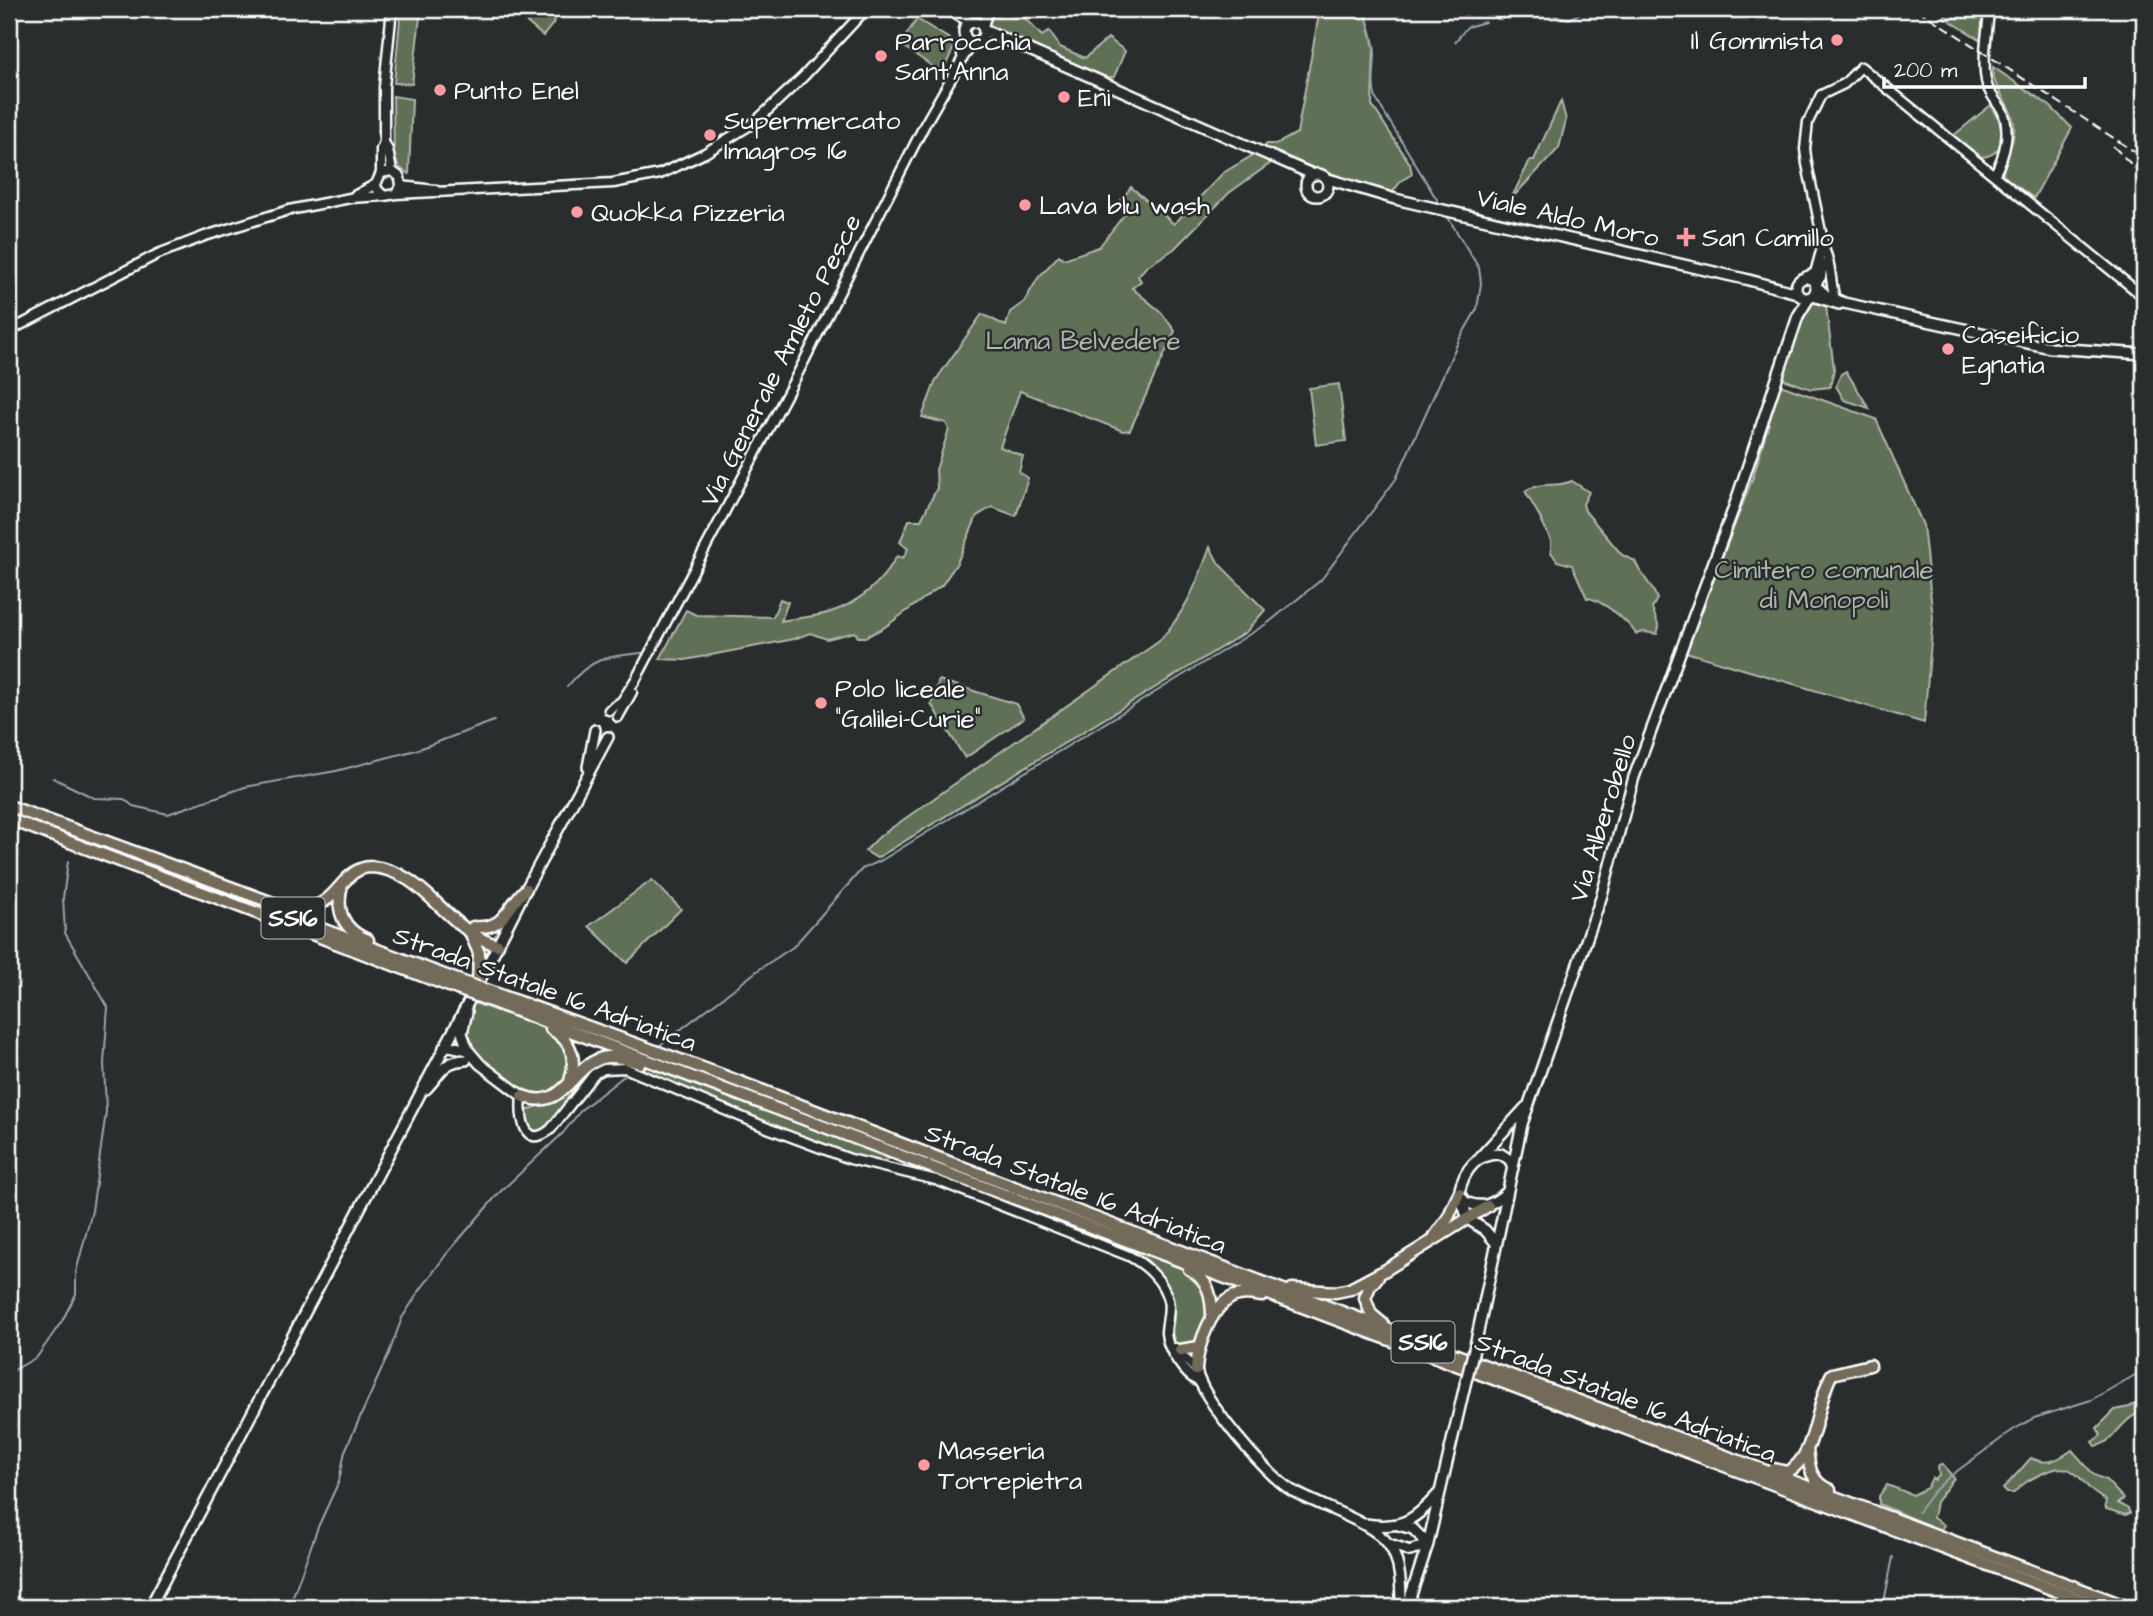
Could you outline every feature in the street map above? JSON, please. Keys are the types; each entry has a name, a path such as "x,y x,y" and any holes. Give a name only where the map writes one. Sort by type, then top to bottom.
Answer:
{"highway":[{"path":"9,808 287,908 320,905 355,872 366,867 386,868 406,878 471,930 479,953 478,984"},
{"name":"Strada Statale 16 Adriatica","path":"9,808 459,985 1167,1257 2099,1607"},
{"name":"Strada Statale 16 Adriatica","path":"9,819 418,974 459,985"},
{"path":"343,885 339,898 341,915 353,932 459,985"},
{"path":"471,930 495,924 510,910 526,888"},
{"path":"471,930 483,930 498,945"},
{"path":"486,995 559,1034 568,1042 574,1059 569,1085"},
{"name":"Strada Statale 16 Adriatica","path":"486,995 526,1004 719,1074 1270,1285 2128,1607"},
{"path":"522,1096 541,1100 554,1097 588,1066 601,1059 617,1057 768,1109 793,1114"},
{"path":"1433,1240 1460,1196"},
{"path":"1270,1285 1311,1292 1350,1289 1488,1206"},
{"path":"1167,1257 1198,1274 1208,1285 1212,1318"},
{"path":"1384,1271 1370,1286 1365,1298 1371,1314 1391,1330"},
{"path":"1196,1370 1199,1348 1212,1318 1224,1302 1237,1295 1251,1294 1291,1302"},
{"path":"1180,1350 1199,1348"},
{"path":"1705,1449 1725,1450 1787,1472 1798,1464 1807,1448 1832,1374 1870,1365"},
{"path":"1807,1448 1809,1466 1819,1486 1853,1498 1870,1511"}],"main road":[{"path":"950,11 1002,40 1127,91 1325,178 1328,184 1326,193 1320,197 1313,196 1284,161"},
{"path":"950,11 969,40 1002,40"},
{"path":"964,34 966,26 978,25"},
{"path":"977,41 983,36 978,25"},
{"path":"1306,186 1308,179 1314,175"},
{"name":"Viale Aldo Moro","path":"1325,178 1357,189 1770,286 1809,292 1834,304 1840,301"},
{"name":"Viale Aldo Moro","path":"1326,193 1344,188 1357,189"},
{"path":"1770,286 1784,286 1802,279 1812,278 1809,292 1796,286 1802,279"},
{"name":"Via Alberobello","path":"1407,1607 1428,1544 1441,1491 1522,1124 1601,898 1634,777 1732,510 1798,316 1809,292"},
{"path":"1840,301 2051,348 2144,354"},
{"path":"584,778 595,730"},
{"path":"150,1607 526,888 608,737"},
{"path":"466,1004 462,1033 467,1055"},
{"path":"444,1046 467,1055 522,1096"},
{"path":"417,1097 446,1065 467,1055"},
{"path":"1496,1243 1485,1230 1468,1219 1460,1196 1466,1174 1529,1103"},
{"path":"1479,1158 1501,1154 1510,1160 1513,1168"},
{"path":"1460,1196 1472,1205 1488,1206 1508,1191"},
{"path":"1196,1370 1199,1382 1254,1457 1291,1490 1357,1522 1376,1533 1389,1545 1410,1551 1428,1544 1413,1529 1398,1525 1380,1526 1357,1522"},
{"path":"1398,1525 1418,1517 1441,1491"},
{"path":"1389,1545 1401,1585 1401,1607"}],"street":[{"path":"350,198 376,184 381,173 384,87 391,9"},
{"path":"9,331 167,250 247,221 289,210 350,198 384,195 399,190 438,191 613,183 648,177 676,167 730,139 755,122 803,78 866,9"},
{"path":"978,25 988,9"},
{"path":"1989,9 1987,85 2006,120 2005,146 1994,175"},
{"name":"Via Generale Amleto Pesce","path":"961,61 964,34"},
{"name":"Via Generale Amleto Pesce","path":"636,679 798,373 925,124 961,61 977,41"},
{"path":"1809,292 1821,277 1825,251 1805,149 1808,122 1821,95 1844,84 1861,67 2144,297"},
{"path":"384,142 392,171 400,177 399,190"},
{"path":"1984,167 1998,156 2005,146"},
{"path":"381,173 392,171"},
{"path":"376,184 384,195"},
{"path":"1802,279 1815,273 1824,242"},
{"path":"1825,251 1830,262 1832,287 1840,301"},
{"path":"609,710 622,701 636,679"},
{"path":"618,717 630,698 636,679"},
{"path":"522,1096 522,1124 526,1131 533,1135 544,1135 594,1074 604,1069 625,1068 770,1129 850,1158 936,1180 1129,1256 1145,1264 1156,1277 1168,1300 1166,1332 1170,1345 1187,1373 1199,1382"},
{"path":"1170,1345 1180,1350 1196,1370"}],"green space":[{"path":"401,9 421,9 412,84 394,83"},
{"path":"511,9 543,9 555,21 543,36"},
{"path":"996,9 1016,9 1042,36 1049,31 1060,47 1085,58 1108,38 1125,51 1114,77 1106,77 1001,33 989,24"},
{"name":"Lama Belvedere","path":"1320,9 1365,9 1374,47 1372,105 1410,164 1412,174 1401,181 1392,193 1336,177 1282,155 1229,193 1174,249 1146,267 1138,276 1141,281 1132,288 1161,312 1175,331 1130,430 1123,431 1020,391 1000,447 1023,456 1019,472 1028,478 1016,516 992,507 977,516 957,563 942,585 885,627 866,637 858,637 855,632 827,639 810,633 794,639 685,660 660,659 686,610 696,615 773,617 780,599 788,602 781,621 825,614 861,597 877,583 897,556 903,558 908,549 900,542 909,520 921,520 937,488 936,470 949,429 946,423 922,417 936,380 982,314 1006,326 1010,312 1024,302 1038,278 1059,255 1064,259 1099,247 1127,211 1120,202 1131,187 1174,224 1223,173 1263,149 1266,144 1277,144 1297,133"},
{"path":"1950,9 1982,9 1982,41 1944,17"},
{"path":"917,19 956,43 942,73 900,44"},
{"path":"1993,67 2050,106 2072,128 2034,198 2006,179 2003,174 2013,140 2014,126 2011,112 1997,88"},
{"path":"393,96 412,99 409,174 400,168 394,157"},
{"path":"1561,101 1566,120 1559,148 1511,199 1530,160 1534,160"},
{"path":"1991,105 1999,120 2002,136 1997,150 1982,157 1954,135"},
{"path":"1810,302 1826,306 1834,369 1830,387 1811,389 1780,378"},
{"path":"1846,371 1869,408 1844,400 1836,386 1841,374"},
{"path":"1339,384 1346,441 1316,445 1309,388"},
{"name":"Cimitero comunale di Monopoli","path":"1780,385 1876,419 1923,525 1933,618 1924,723 1686,652 1753,477"},
{"path":"1572,481 1589,492 1583,504 1585,511 1622,555 1635,561 1652,589 1657,599 1652,608 1659,627 1657,634 1636,634 1614,612 1600,602 1587,598 1572,565 1557,561 1551,552 1551,541 1525,491 1538,486"},
{"path":"1210,547 1219,564 1265,610 1246,632 877,858 865,851 880,836 1158,642 1183,609"},
{"path":"939,680 1016,704 1024,718 965,758 931,704"},
{"path":"652,880 681,909 627,963 589,926"},
{"path":"474,1003 550,1030 563,1044 570,1057 568,1073 561,1084 546,1093 532,1092 509,1080 485,1061 475,1051 466,1034"},
{"path":"600,1061 635,1062 891,1158 876,1161 849,1153 741,1113 626,1062 606,1064 591,1070 580,1080 557,1117 548,1126 537,1131 530,1128 526,1115 528,1110 560,1098 578,1077"},
{"path":"1032,1210 1200,1278 1209,1308 1195,1343 1180,1346 1176,1344 1173,1336 1174,1311 1171,1294 1164,1279 1147,1260"},
{"path":"2144,1400 2144,1416 2137,1414 2131,1417 2108,1441 2096,1446 2093,1442 2101,1435 2097,1428 2115,1410"},
{"path":"2072,1450 2094,1475 2106,1480 2124,1499 2118,1503 2130,1513 2126,1515 2106,1509 2106,1501 2073,1472 2063,1468 2037,1476 2014,1493 2007,1493 2003,1489 2031,1458 2042,1462 2052,1461"},
{"path":"1942,1464 1954,1478 1936,1502 1933,1518 1944,1525 1940,1531 1879,1504 1879,1496 1887,1485 1913,1495 1927,1488 1932,1478 1935,1480 1939,1476 1938,1467"}],"waterway":[{"path":"1364,9 1374,47 1373,82 1376,99 1439,203"},
{"path":"1543,12 1569,19 1588,9"},
{"path":"1498,19 1529,14"},
{"path":"1455,42 1467,27 1485,22"},
{"path":"659,1046 761,968 793,947 862,869 882,860 1268,623 1321,580 1396,479 1459,340 1477,309 1481,283 1479,268 1447,216"},
{"path":"567,687 575,677 600,660 642,653"},
{"path":"53,778 94,798 124,799 133,806 168,814 245,787 336,771 416,750 494,721"},
{"path":"9,1373 37,1357 62,1321 76,1294 76,1272 92,1211 106,1112 104,1063 108,1007 65,933 63,898 68,861"},
{"path":"289,1607 318,1527 339,1481 345,1451 402,1318 445,1256 498,1194 563,1133 582,1109 624,1076"},
{"path":"1918,1512 1949,1477 2013,1430 2034,1418 2091,1400 2144,1370"},
{"path":"1883,1607 1893,1557"}],"railway":[{"path":"1917,9 2144,158"},
{"path":"2113,146 2135,168"}],"place":[{"name":"Il Gommista","path":"1837,40"},
{"name":"Parrocchia Sant'Anna","path":"881,56"},
{"name":"Punto Enel","path":"440,90"},
{"name":"Eni","path":"1064,97"},
{"name":"Supermercato Imagros 16","path":"710,135"},
{"name":"Lava blu wash","path":"1025,205"},
{"name":"Quokka Pizzeria","path":"577,212"},
{"name":"San Camillo","path":"1686,237"},
{"name":"Caseificio Egnatia","path":"1948,349"},
{"name":"Polo liceale \"Galilei-Curie\"","path":"821,703"},
{"name":"Masseria Torrepietra","path":"924,1465"}]}
